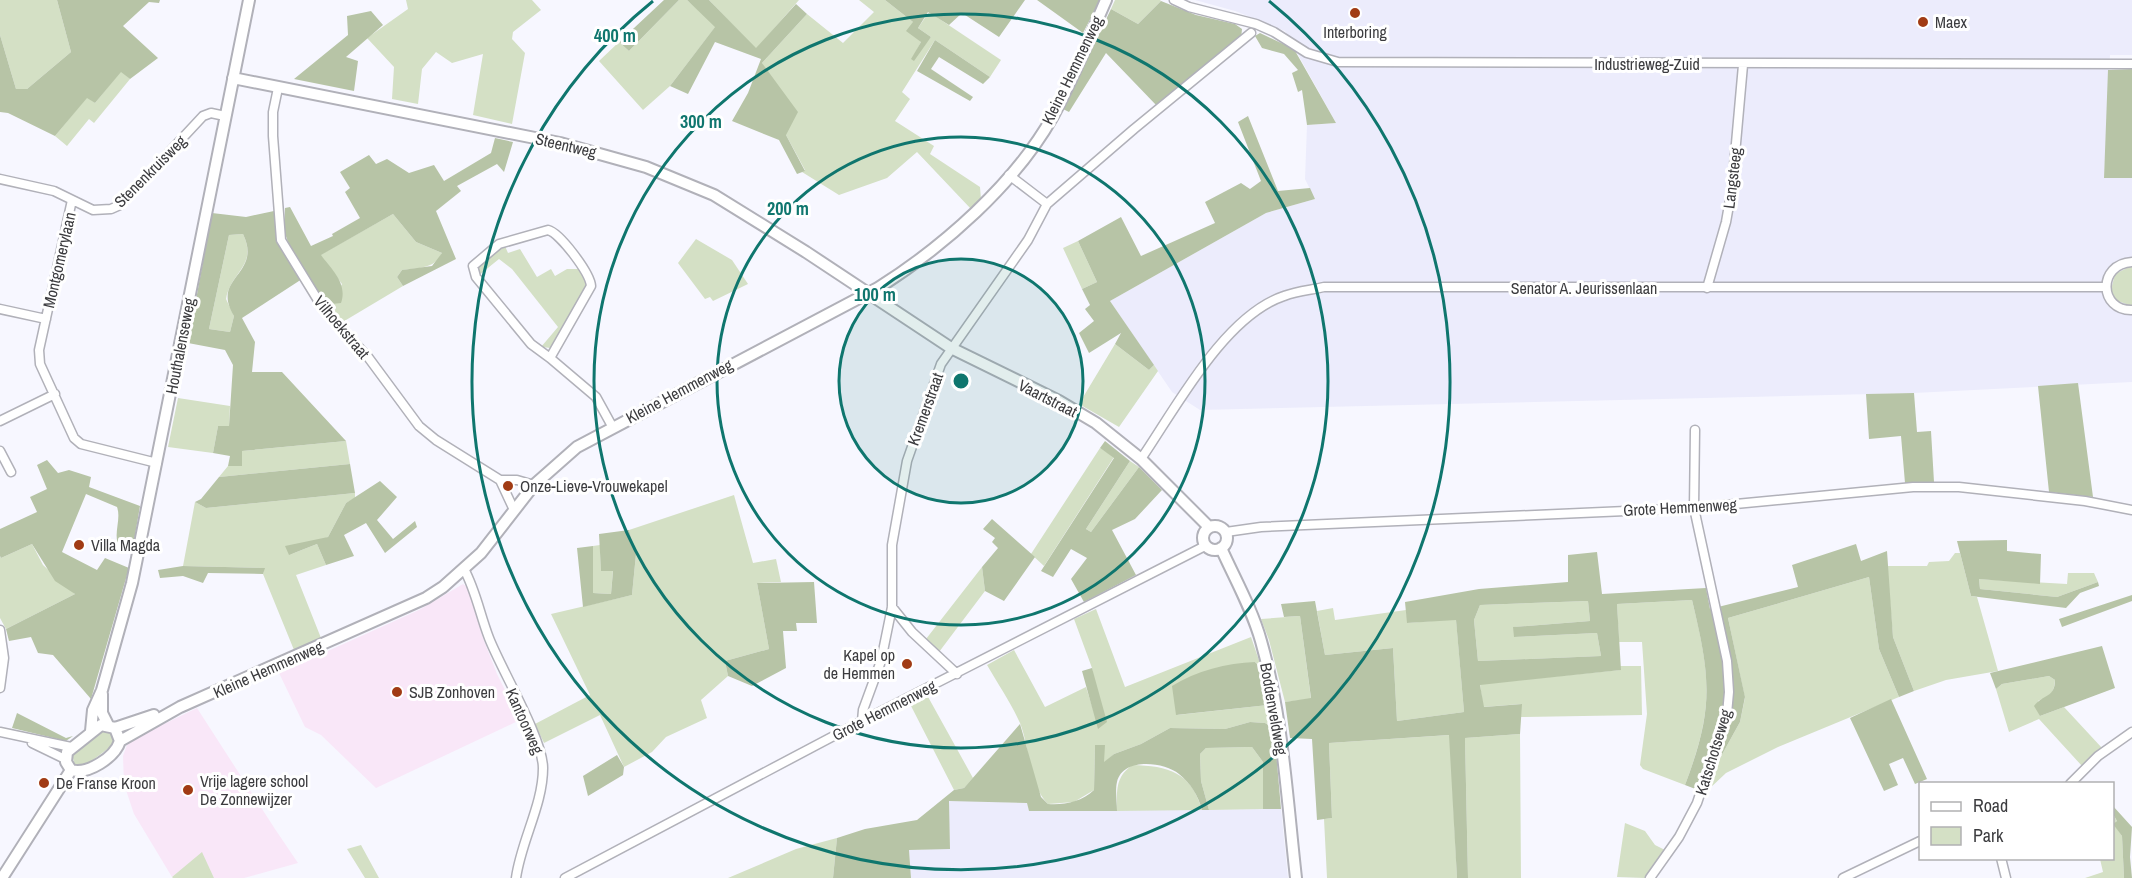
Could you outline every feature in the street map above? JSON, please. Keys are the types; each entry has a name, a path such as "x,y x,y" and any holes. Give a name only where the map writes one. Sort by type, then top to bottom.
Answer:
{"street":[{"name":"Houthalenseweg","path":"91,731 93,710 102,690 132,583 249,0"},
{"name":"Kleine Hemmenweg","path":"71,770 81,772 91,768 114,752 120,741 180,707 412,605 443,586 481,553 534,485 577,447 612,426 869,292 916,264 947,239 1009,175 1052,117 1106,0"},
{"name":"Industrieweg-Zuid","path":"1174,0 1189,7 1256,24 1307,53 1338,62 2132,64"},
{"name":"Kremerstraat","path":"862,721 881,661 892,607 892,545 907,460 941,364 973,322 1028,240 1047,204 1251,33"},
{"name":"Langsteeg","path":"1707,288 1726,222 1732,188 1743,64"},
{"name":"Steentweg","path":"233,78 508,132 608,155 646,167 714,195 869,292"},
{"name":"Vilhoekstraat","path":"278,88 273,112 273,136 281,240 324,310 368,357 419,426 436,440 500,480 517,480 534,485"},
{"name":"Stenenkruisweg","path":"0,178 54,191 93,210 111,209 120,205 204,116 210,113 225,116"},
{"path":"1009,175 1047,204"},
{"name":"Montgomerylaan","path":"72,200 38,358 74,438 81,444 157,463"},
{"path":"550,358 589,290 591,282 588,274 556,234 548,230 500,244 474,266 476,278 531,344 596,397 612,426"},
{"path":"2132,262 2117,265 2111,271 2106,287 2112,303 2119,308 2132,310"},
{"name":"Senator A. Jeurissenlaan","path":"1141,459 1220,343 1250,315 1283,296 1324,287 2106,287"},
{"name":"Vaartstraat","path":"869,292 951,348 1096,423 1141,459 1209,527"},
{"name":"Montgomerylaan","path":"0,309 46,319"},
{"path":"0,421 54,394"},
{"path":"1694,508 1695,430"},
{"path":"0,451 11,472"},
{"path":"500,480 514,510"},
{"name":"Grote Hemmenweg","path":"1209,527 1216,526 1226,532 1272,526 1694,508 1913,487 1959,487 2085,501 2132,510"},
{"name":"Katschotseweg","path":"1650,878 1679,837 1697,804 1727,714 1729,692 1727,661 1694,508"},
{"path":"1209,527 1202,535 1205,546 1211,550 1221,548 1226,543 1226,532"},
{"name":"Grote Hemmenweg","path":"566,878 862,721 1205,546"},
{"name":"Boddenveldweg","path":"1221,548 1258,632 1269,671 1280,732 1296,878"},
{"name":"Kantoorweg","path":"464,569 472,583 502,670 541,753 542,784 518,862 516,878"},
{"path":"892,607 912,632 957,674"},
{"path":"0,630 4,658 0,688"},
{"name":"Houthalenseweg","path":"102,690 102,713 120,741"},
{"name":"Kleine Hemmenweg","path":"71,747 101,725 111,727 180,707"},
{"path":"0,732 71,747 66,759"},
{"path":"2071,782 2098,756 2132,732"},
{"path":"2,878 71,770 66,759 24,738"},
{"path":"1843,878 1919,841"},
{"path":"2002,860 2006,878"}],"shaded area":[{"path":"1195,0 2132,0 2132,55 2110,55 2104,177 2132,178 2132,382 1914,393 1200,410 1172,392 1110,301 1266,213 1315,199 1305,179 1307,125 1336,123 1285,31 1235,11"},
{"name":"SJB Zonhoven","path":"463,584 468,588 497,674 520,720 376,788 321,735 305,727 279,673 419,610"},
{"name":"Vrije lagere school De Zonnewijzer","path":"197,708 298,863 244,878 214,878 202,853 172,877 134,814 124,784 123,756 127,745 137,737"},
{"path":"948,800 1028,803 1029,811 1281,809 1288,878 911,878 909,850 950,848"}],"green space":[{"path":"0,0 57,0 71,52 27,89 16,89 0,35"},
{"path":"57,0 160,0 159,3 149,2 123,26 158,58 130,79 121,72 95,103 87,98 55,136 8,113 0,112 0,35 16,89 27,89 71,52"},
{"path":"406,0 532,0 541,10 513,32 512,39 525,53 512,124 473,115 483,54 452,63 436,52 422,69 418,104 392,99 394,67 367,38 408,9"},
{"path":"664,0 679,0 629,51 619,42"},
{"path":"679,0 687,0 716,26 670,86 643,110 599,61 619,42 629,51"},
{"path":"687,0 709,0 756,48 796,4 807,14 762,63 798,112 786,135 805,171 797,174 779,140 732,121 748,93 761,59 715,42 688,94 670,86 715,27"},
{"path":"709,0 799,0 756,49"},
{"path":"859,0 885,0 913,22 921,42 912,59 931,37 918,28 929,12 1001,60 990,77 935,40 902,92 910,99 895,121 934,146 930,154 980,187 981,199 971,209 917,152 887,178 839,195 802,172 805,170 786,135 762,63 807,14 843,43 874,12"},
{"path":"885,0 1025,0 999,37 962,13 949,25 928,12 918,28 931,37 914,61 911,59 921,42 906,31 913,22"},
{"path":"1037,0 1100,0 1083,33"},
{"path":"1115,0 1161,1 1138,24 1111,9"},
{"path":"1161,1 1196,15 1235,24 1242,29 1241,39 1157,106 1106,53 1069,112 1063,109 1111,9 1138,24"},
{"path":"371,11 383,25 346,57 358,61 354,91 294,79 348,35 347,16"},
{"path":"1260,33 1294,49 1336,123 1307,125 1302,90 1298,92 1292,73 1298,70 1284,54 1262,48 1255,36"},
{"path":"935,40 990,77 983,84 939,57 931,69 973,97 970,101 917,71"},
{"path":"2132,69 2132,178 2104,178 2108,70"},
{"path":"121,71 130,79 94,123 89,119 67,146 55,136 87,97 95,103"},
{"path":"1248,116 1278,191 1310,188 1315,199 1266,213 1110,301 1154,365 1149,370 1115,344 1121,333 1089,353 1079,333 1094,321 1085,309 1090,305 1082,289 1097,282 1078,241 1121,217 1141,256 1215,223 1205,202 1241,183 1250,189 1261,181 1238,122"},
{"path":"495,138 513,142 504,172 497,164 457,186 461,191 436,211 456,259 403,286 397,277 402,270 432,266 442,253 416,242 393,214 321,255 340,283 343,296 341,303 332,304 317,290 302,270 286,237 285,208 290,207 311,246 333,236 332,234 360,218 345,192 350,188 340,172 369,155 376,164 387,159 409,173 434,165 444,181 491,153"},
{"path":"274,211 277,241 302,279 242,318 255,342 252,372 282,372 346,441 242,451 242,466 228,466 230,456 213,453 218,426 229,426 233,365 225,350 188,343 212,213 246,217","holes":["243,234 247,259 228,292 228,303 234,316 230,332 209,329 229,235"]},
{"path":"393,214 416,242 442,253 430,265 402,270 397,277 403,286 341,323 320,297 332,304 342,284 320,255"},
{"path":"243,234 247,245 246,261 229,289 226,299 234,316 230,332 209,329 229,235"},
{"path":"696,239 732,260 748,284 713,301 710,297 705,299 678,263"},
{"path":"1078,241 1097,282 1082,289 1063,248"},
{"path":"505,246 508,253 520,249 537,277 551,269 555,276 567,269 580,269 588,283 551,348 541,347 558,327 512,269 499,259 478,276 477,266"},
{"path":"2132,267 2132,306 2115,300 2111,290 2115,274"},
{"path":"1115,344 1149,370 1154,365 1158,371 1119,427 1079,404"},
{"path":"2078,383 2093,497 2049,492 2038,386"},
{"path":"1914,393 1917,432 1931,431 1934,482 1905,483 1901,436 1869,439 1866,394"},
{"path":"178,398 230,406 229,426 218,426 213,453 168,447"},
{"path":"346,441 350,464 219,477 228,466 242,466 242,451"},
{"path":"1105,441 1130,461 1086,529 1091,532 1139,467 1162,490 1135,519 1112,530 1136,575 1084,602 1071,579 1087,558 1071,549 1053,577 1041,571 1114,458 1100,448"},
{"path":"1100,448 1114,457 1044,566 1031,554"},
{"path":"47,460 58,473 69,470 91,477 89,487 140,506 133,547 121,548 117,539 117,507 86,494 62,552 97,570 105,558 129,568 91,699 53,655 38,653 31,637 9,641 6,629 75,594 55,581 32,544 1,558 0,556 0,529 37,512 30,497 47,489 37,465"},
{"path":"1130,461 1139,467 1091,532 1086,529"},
{"path":"350,464 355,493 206,508 195,502 201,499 219,477"},
{"path":"380,481 397,497 377,520 393,539 415,521 417,527 385,553 366,523 344,535 354,556 326,565 317,544 289,555 285,546 328,537 346,503"},
{"path":"355,493 355,498 346,503 328,537 289,555 317,544 326,565 296,575 321,638 294,650 263,574 264,568 183,566 195,502 206,508"},
{"path":"734,495 753,563 776,559 781,582 757,583 769,649 725,661 728,676 701,700 707,718 666,737 652,752 624,767 600,715 544,743 535,724 590,695 551,614 632,595 636,554 629,530"},
{"path":"992,519 1035,557 1004,601 985,591 982,567 998,548 992,542 995,538 983,529"},
{"path":"629,530 636,554 632,595 583,607 577,548 593,546 593,593 611,594 613,571 601,571 599,534"},
{"path":"2007,540 2007,551 2041,554 2040,584 1979,579 1980,589 2057,597 2098,582 2099,586 2080,593 2066,608 1971,596 1957,541"},
{"path":"32,544 43,565 75,594 6,629 0,618 0,556 1,558"},
{"path":"1856,544 1861,561 1887,551 1893,637 1914,691 1899,697 1879,649 1869,577 1728,618 1745,697 1740,722 1719,760 1712,755 1698,790 1685,785 1701,735 1706,693 1703,651 1692,600 1617,604 1621,670 1480,685 1484,707 1522,704 1520,734 1465,738 1468,878 1457,878 1449,735 1329,743 1332,818 1317,820 1312,739 1290,738 1285,702 1311,698 1300,616 1284,617 1281,604 1315,601 1325,655 1393,648 1397,721 1464,712 1456,620 1407,623 1405,602 1479,589 1568,582 1568,555 1597,552 1602,594 1706,588 1710,609 1798,587 1792,565","holes":["1588,601 1590,621 1513,627 1514,637 1597,633 1601,656 1478,661 1474,620 1480,605"]},
{"path":"600,545 601,571 613,570 611,594 593,593 593,546"},
{"path":"1955,553 1960,553 1971,596 1977,597 1998,671 1946,680 1914,691 1893,637 1887,566 1927,566 1929,562 1949,561"},
{"path":"183,566 265,568 263,574 208,573 203,583 183,576 160,578 158,570"},
{"path":"982,567 985,591 939,652 926,639"},
{"path":"2068,573 2094,573 2098,582 2057,597 1980,589 1979,579 2067,584"},
{"path":"1869,577 1879,649 1899,697 1778,747 1726,773 1708,790 1719,760 1740,722 1745,698 1728,618"},
{"path":"814,582 817,623 796,623 797,631 783,631 786,668 752,686 728,676 725,661 769,649 757,583"},
{"path":"2132,595 2132,601 2062,627 2059,619"},
{"path":"1692,600 1703,651 1706,693 1701,735 1685,785 1643,769 1640,765 1647,714 1642,642 1619,642 1617,604"},
{"path":"1588,601 1590,621 1514,627 1514,637 1597,633 1601,656 1478,661 1474,620 1480,605"},
{"path":"1333,608 1335,620 1406,610 1408,623 1456,619 1464,712 1397,721 1393,648 1325,655 1317,611"},
{"path":"1096,609 1125,687 1251,637 1262,669 1255,662 1177,715 1268,705 1274,728 1265,723 1250,722 1225,729 1170,728 1141,744 1114,754 1104,763 1095,745 1094,790 1074,802 1048,804 1041,796 1033,776 1020,723 987,665 1014,650 1045,707 1086,687 1099,728 1092,668 1074,619"},
{"path":"1300,616 1311,699 1285,702 1269,640 1261,619"},
{"path":"2102,646 2115,688 2040,716 2034,706 2051,693 2055,680 2049,676 2002,684 1996,689 1990,673"},
{"path":"1255,662 1262,669 1268,705 1176,715 1172,686 1212,669"},
{"path":"1620,666 1641,666 1642,715 1521,717 1521,704 1483,707 1480,684 1620,670"},
{"path":"1092,668 1107,722 1098,729 1082,671"},
{"path":"2049,676 2055,680 2054,688 2051,694 2038,701 2040,716 2064,707 2102,748 2082,766 2039,719 2009,732 1996,689 2002,684"},
{"path":"927,695 973,778 964,788 954,790 910,704"},
{"path":"1891,699 1927,779 1915,784 1903,758 1889,764 1898,785 1884,791 1850,718"},
{"path":"17,713 66,738 73,736 66,741 12,728"},
{"path":"1250,722 1265,723 1274,728 1281,809 1263,809 1263,762 1252,747 1206,748 1200,754 1201,781 1209,810 1202,810 1196,795 1179,774 1164,767 1135,765 1121,774 1117,782 1117,811 1029,811 1027,803 949,801 950,849 909,850 911,878 833,878 837,838 865,829 917,820 954,790 964,788 1020,724 1041,797 1048,804 1054,804 1078,800 1094,790 1095,745 1105,745 1104,762 1114,754 1141,744 1170,728 1225,729"},
{"path":"101,731 112,733 115,742 113,745 86,765 75,766 72,754"},
{"path":"1520,734 1521,878 1468,878 1465,738"},
{"path":"1450,735 1457,878 1327,878 1324,819 1332,818 1329,743"},
{"path":"1252,747 1263,762 1263,809 1209,810 1201,781 1200,754 1206,748"},
{"path":"617,755 624,767 623,775 588,796 583,776"},
{"path":"1132,765 1157,767 1185,779 1192,787 1202,810 1117,811 1117,791 1120,780"},
{"path":"2114,807 2132,827 2130,857 2132,878 2124,878 2122,836 2114,825 2117,821 2114,816"},
{"path":"1625,823 1645,831 1655,845 1665,850 1645,878 1617,877"},
{"path":"2114,824 2122,836 2124,878 2085,878 2103,872 2100,860 2114,860"},
{"path":"837,838 833,878 728,878 796,849"},
{"path":"361,845 379,878 365,878 347,849"},
{"path":"202,852 214,878 172,877"}],"place":[{"name":"Interboring","path":"1355,13"},
{"name":"Maex","path":"1923,22"},
{"name":"Onze-Lieve-Vrouwekapel","path":"508,486"},
{"name":"Villa Magda","path":"79,545"},
{"name":"Kapel op de Hemmen","path":"907,664"},
{"name":"SJB Zonhoven","path":"397,692"},
{"name":"De Franse Kroon","path":"44,783"},
{"name":"Vrije lagere school De Zonnewijzer","path":"188,790"}]}
